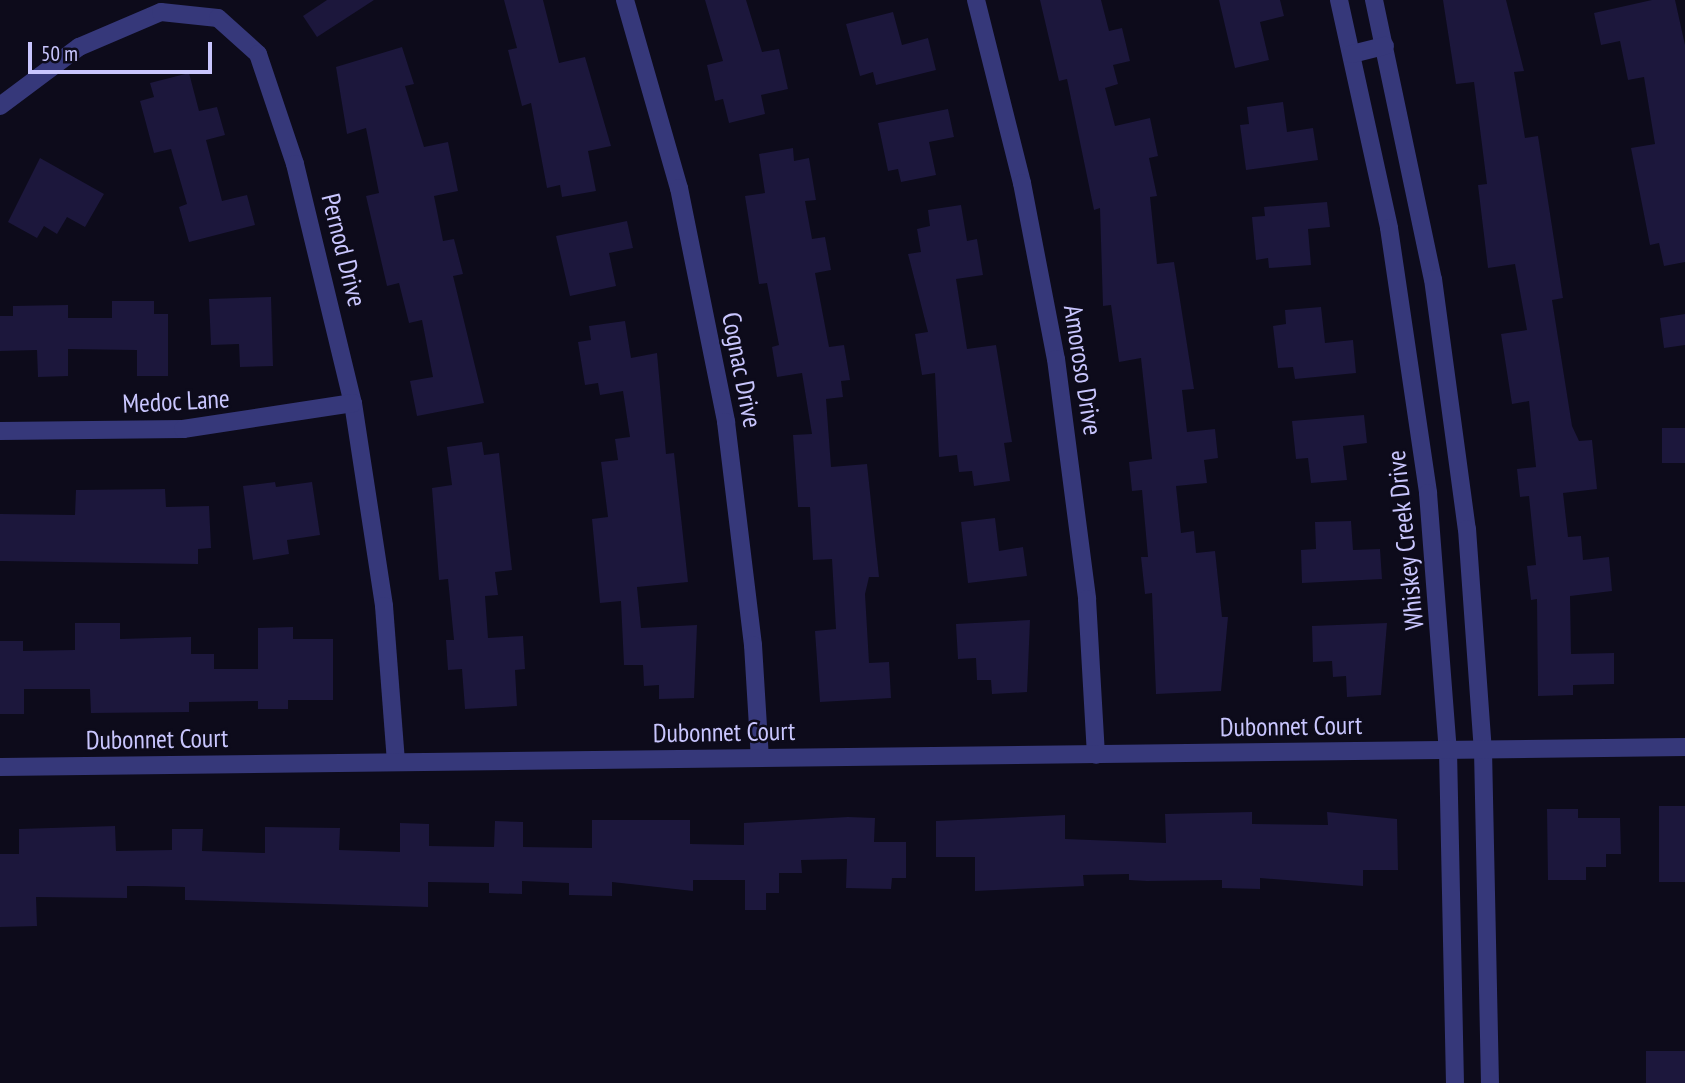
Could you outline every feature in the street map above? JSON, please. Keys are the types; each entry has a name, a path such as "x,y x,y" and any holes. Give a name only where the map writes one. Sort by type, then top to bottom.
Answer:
{"street":[{"name":"Cognac Drive","path":"625,0 679,188 726,422 753,645 760,758"},
{"name":"Amoroso Drive","path":"976,0 1022,183 1056,359 1087,599 1096,755"},
{"name":"Whiskey Creek Drive","path":"1339,0 1352,54 1412,371 1448,750 1455,1083"},
{"path":"1374,0 1452,401 1483,750 1490,1083"},
{"name":"Pernod Drive","path":"0,106 79,47 161,12 191,10 241,33 258,54 284,127 352,403 384,606 396,762"},
{"path":"1352,54 1385,46"},
{"name":"Medoc Lane","path":"0,431 183,429 352,403"},
{"name":"Dubonnet Court","path":"0,767 1685,747"}],"building":[{"path":"327,0 374,0 317,37 303,16"},
{"path":"504,0 543,0 559,63 585,57 611,146 588,151 596,191 562,197 560,185 547,188 531,103 522,106 508,50 517,48"},
{"path":"705,0 746,0 762,52 779,49 788,89 761,95 765,114 729,123 723,99 715,101 707,65 723,61"},
{"path":"1040,0 1101,0 1109,31 1122,28 1130,61 1113,65 1118,84 1105,88 1115,126 1150,118 1158,156 1149,158 1157,196 1150,197 1157,264 1174,262 1194,389 1182,390 1187,432 1215,429 1218,458 1204,460 1207,483 1176,486 1181,533 1194,531 1196,553 1215,551 1222,617 1228,617 1221,691 1156,694 1152,593 1145,594 1141,557 1148,557 1142,490 1132,491 1129,462 1152,459 1141,358 1119,362 1111,305 1103,306 1100,208 1094,210 1067,79 1059,81"},
{"path":"1219,0 1280,0 1284,16 1260,22 1269,60 1235,68"},
{"path":"1443,0 1506,0 1524,71 1514,72 1525,138 1538,136 1563,298 1552,300 1572,426 1579,441 1592,440 1597,489 1563,493 1568,537 1581,536 1583,560 1609,557 1612,591 1570,596 1571,654 1614,653 1614,684 1573,685 1573,695 1538,696 1537,599 1531,600 1527,566 1536,565 1529,496 1520,497 1517,469 1536,467 1529,401 1512,404 1501,334 1527,330 1515,264 1488,268 1478,185 1487,184 1474,82 1456,84"},
{"path":"1652,0 1675,0 1685,45 1685,262 1664,266 1659,243 1650,245 1631,148 1655,144 1644,77 1628,80 1620,41 1601,45 1594,13"},
{"path":"893,12 902,45 928,38 936,70 876,85 873,72 860,76 846,24"},
{"path":"402,47 414,84 405,86 424,147 448,142 458,191 434,196 443,241 454,239 463,274 453,276 484,403 417,416 410,381 433,377 422,320 409,323 399,283 387,286 366,196 379,193 366,128 347,134 336,67"},
{"path":"189,73 199,111 217,107 225,135 206,140 222,201 247,195 255,225 189,242 179,207 187,204 171,149 154,153 140,101 154,97 150,83"},
{"path":"1283,102 1287,132 1313,128 1318,160 1246,170 1240,125 1249,124 1247,107"},
{"path":"948,109 954,137 929,142 936,175 901,182 898,169 888,171 878,123"},
{"path":"793,148 794,161 809,158 816,200 805,201 812,239 825,237 831,270 815,273 829,347 844,345 850,380 841,381 843,397 826,399 831,467 867,464 879,577 869,577 865,594 869,663 889,662 891,698 820,702 815,631 836,629 832,559 813,560 810,507 798,507 793,435 812,434 802,373 777,377 772,347 779,345 767,283 759,284 745,196 765,193 759,154"},
{"path":"40,158 104,194 85,227 67,217 57,234 44,226 37,238 8,222"},
{"path":"1327,202 1330,227 1308,229 1311,265 1269,268 1268,258 1256,260 1252,217 1265,216 1264,207"},
{"path":"961,205 967,241 977,239 983,275 956,279 967,349 996,345 1012,442 1004,443 1010,481 974,486 972,471 959,472 957,455 939,457 935,373 922,375 915,334 928,332 908,254 921,252 917,229 930,226 928,210"},
{"path":"627,221 633,248 609,253 616,286 570,296 556,236"},
{"path":"271,297 273,366 240,367 239,344 211,345 209,299"},
{"path":"112,301 154,301 154,314 168,314 168,376 137,376 137,350 68,349 68,376 38,377 37,350 0,351 0,316 13,316 13,306 68,305 68,318 112,318"},
{"path":"1321,307 1325,343 1353,340 1356,373 1295,379 1293,367 1278,368 1273,326 1286,324 1285,310"},
{"path":"1685,314 1685,345 1664,348 1660,318"},
{"path":"625,321 631,358 657,353 666,454 674,453 688,582 637,587 641,628 697,625 694,698 659,699 659,685 644,686 643,665 624,665 621,601 600,603 592,519 608,517 601,462 618,460 615,439 630,437 623,391 600,395 598,383 585,385 578,342 591,340 589,326"},
{"path":"1364,415 1367,443 1343,446 1347,480 1311,483 1308,458 1296,459 1292,421"},
{"path":"1662,428 1685,428 1685,463 1662,463"},
{"path":"482,442 484,455 499,453 512,570 495,572 498,595 485,596 488,638 523,636 525,669 515,670 517,706 465,709 462,669 448,670 446,640 454,640 448,579 439,580 432,488 452,485 447,447"},
{"path":"275,482 276,487 312,482 320,535 287,540 289,554 253,560 243,486"},
{"path":"165,489 166,507 209,506 211,548 198,549 198,564 0,561 0,514 75,515 76,490"},
{"path":"995,518 999,551 1023,547 1027,576 968,583 961,522"},
{"path":"1351,521 1353,550 1380,549 1382,579 1302,583 1301,550 1316,549 1315,522"},
{"path":"1030,620 1027,692 992,694 991,680 977,680 976,658 958,659 956,624"},
{"path":"75,623 120,623 120,639 191,637 191,654 214,654 214,669 258,669 258,628 293,627 293,639 333,639 333,700 288,700 288,709 258,709 258,701 189,702 189,712 91,713 90,689 24,689 24,714 0,714 0,641 23,641 23,651 75,650"},
{"path":"1387,623 1381,695 1347,697 1346,676 1333,677 1332,661 1313,662 1312,626"},
{"path":"1659,806 1685,806 1685,882 1659,882"},
{"path":"1547,809 1578,809 1578,818 1620,818 1621,854 1606,854 1606,867 1586,867 1586,880 1548,880"},
{"path":"1252,812 1252,824 1328,825 1327,812 1397,819 1398,870 1363,870 1363,886 1260,878 1260,889 1222,888 1222,880 1129,880 1129,874 1083,875 1084,886 975,891 975,857 936,857 936,821 1065,815 1065,839 1166,843 1165,814"},
{"path":"875,818 874,842 906,842 906,878 892,878 891,889 846,888 847,859 801,860 802,873 779,873 779,893 766,893 766,910 745,910 745,880 693,880 693,891 612,882 612,896 569,895 569,883 522,881 522,894 489,893 489,883 428,882 428,907 185,900 185,887 127,886 127,898 36,897 37,926 0,927 0,854 19,854 19,829 115,826 116,851 172,850 172,829 203,829 202,851 265,853 265,827 340,828 339,850 400,852 400,823 429,824 429,846 494,847 495,821 523,822 523,847 592,848 592,820 690,820 690,844 744,845 744,823"},
{"path":"1646,1051 1685,1051 1685,1083 1646,1083"}]}
